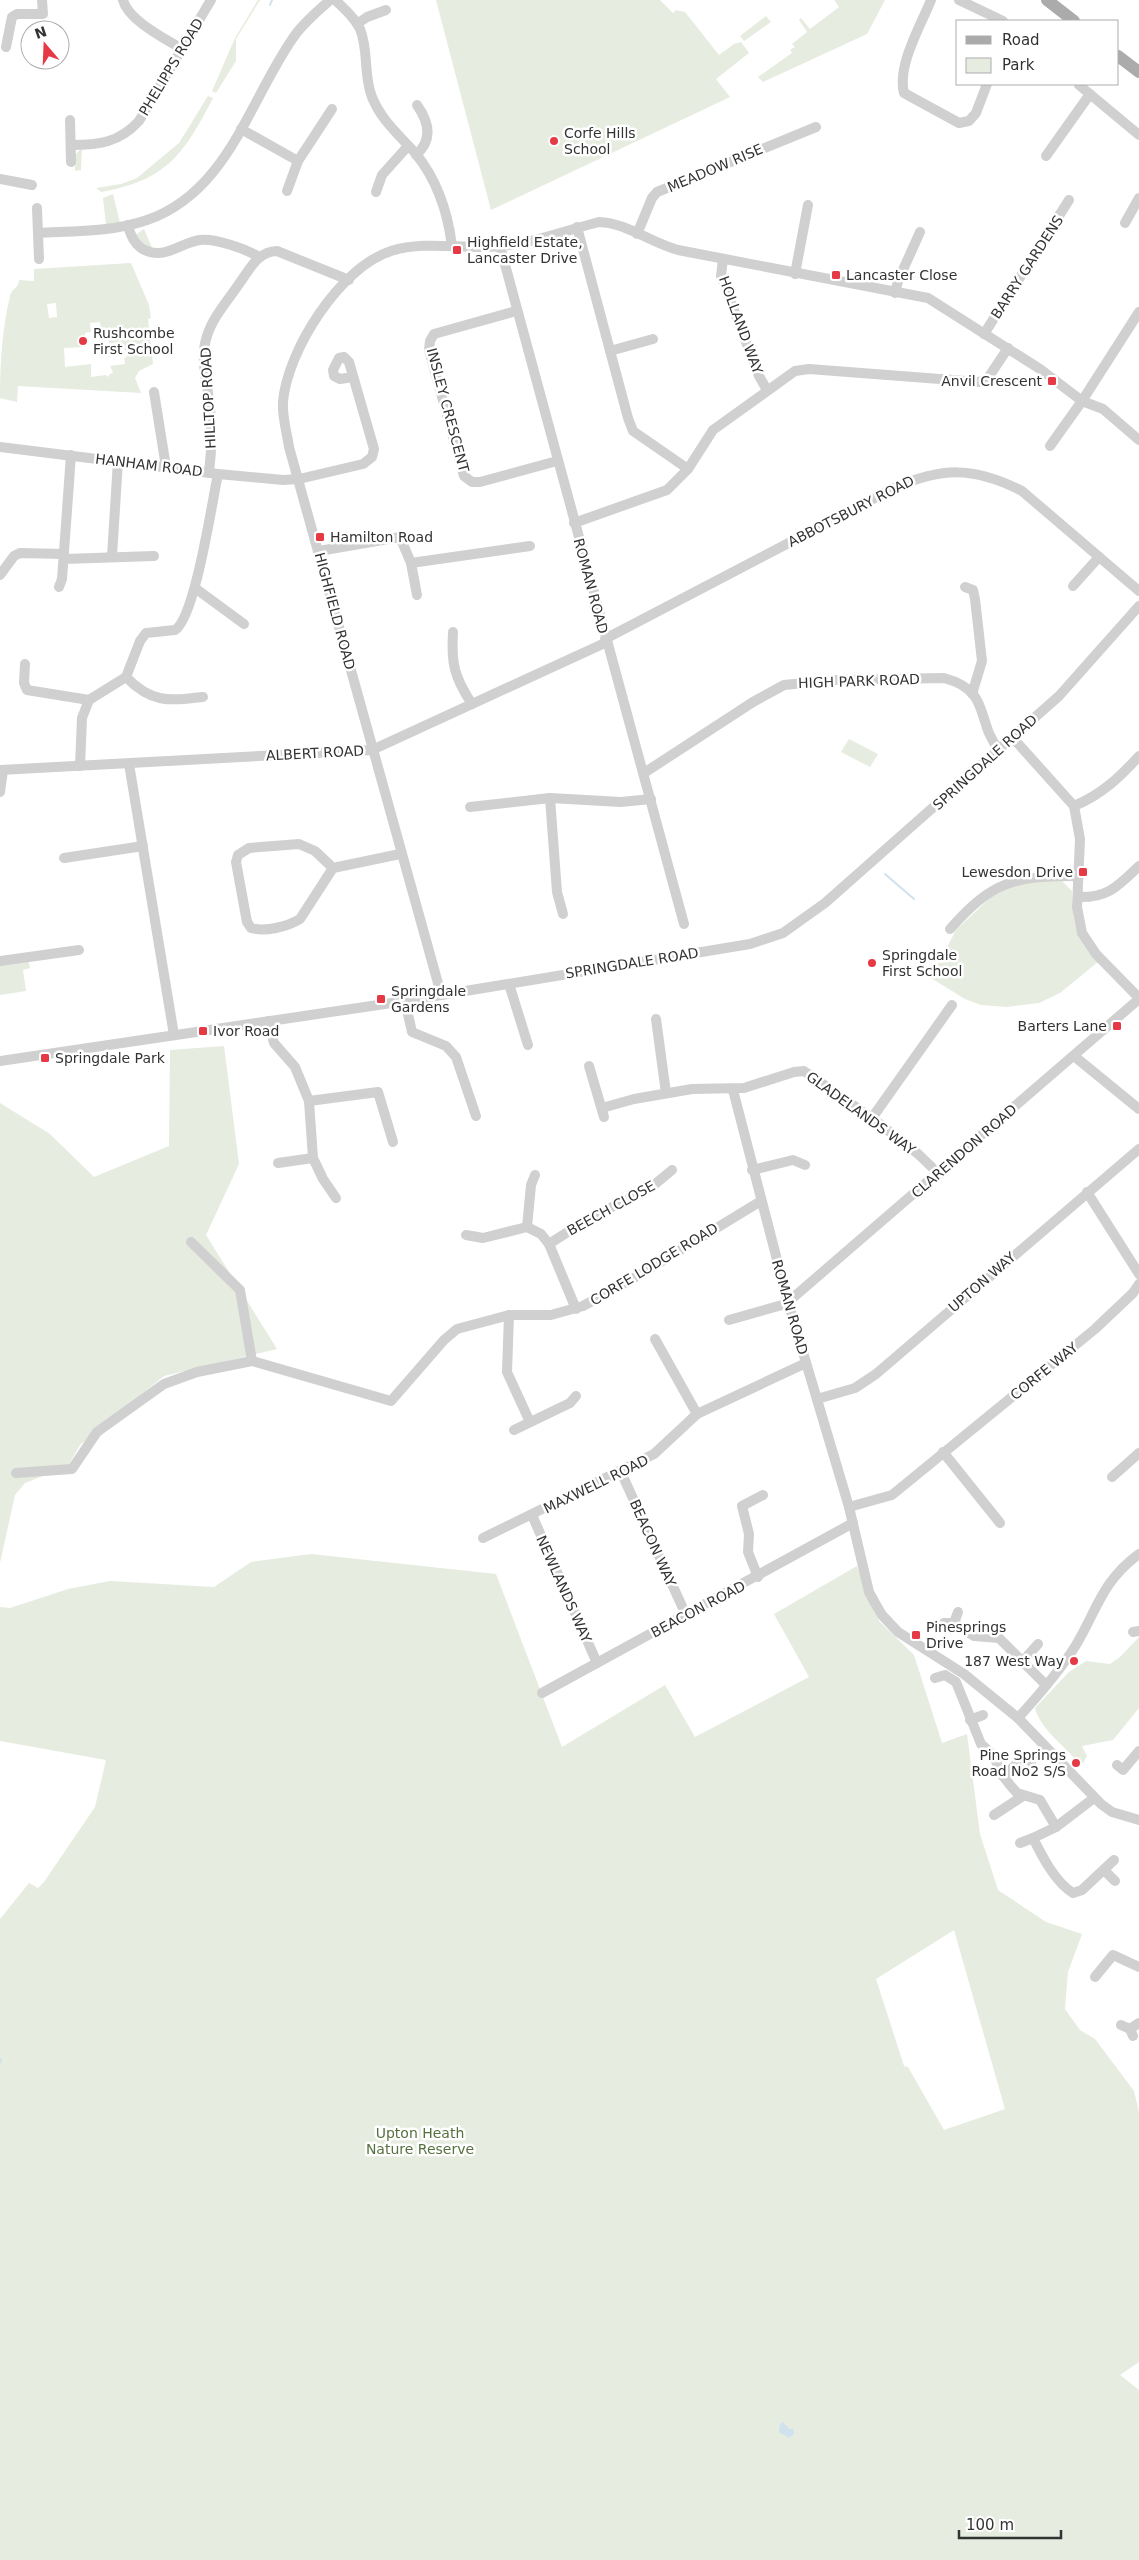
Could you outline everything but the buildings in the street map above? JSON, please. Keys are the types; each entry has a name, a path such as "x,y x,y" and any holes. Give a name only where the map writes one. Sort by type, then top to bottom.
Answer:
{"main road":[{"path":"1047,0 1073,20"},
{"path":"1119,57 1139,72"}],"street":[{"path":"6,47 12,17 17,14 43,14 42,0"},
{"path":"123,0 127,10 134,18 182,49"},
{"name":"PHELIPPS ROAD","path":"71,145 101,145 132,128 212,0"},
{"path":"38,233 128,225 156,217 193,194 214,172 294,36 330,0"},
{"path":"336,0 357,24 362,36 367,81 371,96 389,125 416,155 432,180 445,211 452,246"},
{"path":"930,0 903,68 901,81 904,94 959,123 969,121 976,114 990,85"},
{"path":"960,0 1001,20"},
{"path":"357,24 367,17 386,10"},
{"path":"1079,85 1139,135"},
{"path":"1046,156 1090,94"},
{"path":"416,155 426,144 428,136 422,112 417,105"},
{"path":"287,191 298,161 332,108"},
{"path":"70,120 71,162"},
{"name":"MEADOW RISE","path":"637,234 652,198 657,192 816,127"},
{"path":"241,129 298,161"},
{"path":"376,192 382,175 408,146"},
{"path":"0,179 32,185"},
{"path":"1125,222 1139,198"},
{"name":"BARRY GARDENS","path":"984,334 1069,200"},
{"path":"795,274 808,205"},
{"path":"37,208 39,259"},
{"name":"HIGHFIELD ROAD","path":"441,994 400,854 283,414 288,377 313,324 362,267 390,252 421,246 500,246 576,227 609,222 662,246 795,274 928,298 1008,348 1082,401 1103,408 1139,440"},
{"path":"128,225 135,242 150,253 166,252 202,240 241,248 259,257 268,251 277,250 349,280"},
{"path":"576,227 633,431 688,469"},
{"path":"895,292 920,232"},
{"name":"ROMAN ROAD","path":"500,246 516,311 684,924"},
{"name":"HILLTOP ROAD","path":"126,676 140,641 146,633 175,630 180,627 185,619 195,588 213,473 212,435 204,363 206,337 214,321 259,257"},
{"name":"HOLLAND WAY","path":"723,259 721,276 759,376 767,390"},
{"name":"INSLEY CRESCENT","path":"516,311 434,334 430,341 429,350 464,476 472,482 480,482 557,462"},
{"path":"1050,446 1082,401 1139,312"},
{"path":"610,351 653,339"},
{"path":"574,523 661,494 676,483 688,469 713,430 767,390 796,372 809,369 979,382 988,378 1008,348"},
{"name":"HANHAM ROAD","path":"0,447 213,473 283,480 299,479 363,464 372,457 374,449 353,377"},
{"path":"154,392 166,467"},
{"path":"59,587 62,579 71,455"},
{"path":"112,556 118,461"},
{"name":"ABBOTSBURY ROAD","path":"606,641 892,489 938,472 979,473 1009,485 1035,502 1139,591"},
{"path":"319,551 400,537 411,563 417,595"},
{"path":"411,563 530,546"},
{"path":"0,575 14,556 20,553 64,556 154,556"},
{"path":"1073,586 1099,557"},
{"path":"965,586 973,590 982,661 972,694"},
{"path":"195,588 244,624"},
{"name":"SPRINGDALE ROAD","path":"0,1060 405,1001 742,945 776,937 825,903 1013,738 1059,696 1139,606"},
{"path":"453,632 452,660 461,688 472,704"},
{"name":"ALBERT ROAD","path":"2,770 372,750 606,641"},
{"path":"25,664 24,683 27,690 89,700"},
{"path":"80,766 82,718 89,700 126,676 135,686 156,699 203,697"},
{"name":"HIGH PARK ROAD","path":"644,773 752,702 784,685 835,680 944,678 959,683 980,703 989,735 999,750"},
{"path":"1013,738 1074,806 1080,839 1078,919 1082,933 1096,954 1139,998"},
{"path":"1074,806 1102,791 1118,779 1139,756"},
{"path":"129,764 174,1035"},
{"path":"0,792 2,770"},
{"path":"550,798 557,892 564,914"},
{"path":"470,807 550,798 621,802 651,799"},
{"path":"333,868 309,847 299,844 249,848 242,851 236,862 247,922 251,928 265,929 294,923 300,919 333,868 400,854"},
{"path":"64,858 143,846"},
{"path":"1078,897 1099,896 1113,890 1139,866"},
{"path":"950,929 974,904 990,891 1007,883 1035,876 1079,876"},
{"path":"0,961 79,950"},
{"path":"509,984 528,1045"},
{"name":"CLARENDON ROAD","path":"788,1303 1139,998"},
{"path":"405,1001 412,1032 446,1046 456,1057 476,1116"},
{"path":"872,1118 952,1005"},
{"path":"656,1019 666,1093"},
{"path":"268,1021 274,1043 295,1067 309,1101 313,1158 336,1198"},
{"path":"1074,1056 1139,1109"},
{"name":"GLADELANDS WAY","path":"589,1066 603,1112 666,1093 692,1089 733,1090 804,1071 872,1118 917,1153 938,1173"},
{"name":"ROMAN ROAD","path":"733,1090 752,1170 788,1303 853,1523"},
{"path":"309,1101 378,1092 393,1142"},
{"name":"UPTON WAY","path":"817,1399 855,1388 876,1374 1139,1149"},
{"path":"278,1163 313,1158"},
{"path":"752,1170 793,1160 805,1165"},
{"name":"BEECH CLOSE","path":"548,1244 590,1217 648,1190 672,1170"},
{"path":"527,1227 535,1175"},
{"path":"1087,1192 1139,1274"},
{"name":"CORFE LODGE ROAD","path":"16,1473 72,1469 97,1432 164,1384 197,1372 252,1361 391,1401 444,1340 457,1329 509,1315 551,1315 576,1309 641,1274 761,1201"},
{"path":"466,1235 483,1238 527,1227 541,1234 548,1244 576,1309"},
{"path":"191,1242 240,1290 252,1361"},
{"name":"CORFE WAY","path":"849,1507 892,1495 1095,1329 1133,1293 1139,1284"},
{"path":"729,1320 788,1303"},
{"path":"509,1315 507,1372 530,1422"},
{"path":"655,1339 697,1414"},
{"name":"MAXWELL ROAD","path":"483,1538 621,1472 654,1454 697,1414 806,1363"},
{"path":"514,1430 570,1403 576,1396"},
{"path":"943,1452 1000,1523"},
{"path":"1112,1477 1139,1453"},
{"name":"BEACON WAY","path":"621,1472 686,1615"},
{"path":"758,1577 748,1552 749,1534 742,1506 763,1495"},
{"name":"NEWLANDS WAY","path":"532,1515 597,1663"},
{"path":"853,1523 869,1592 882,1615 898,1632 964,1674 1018,1718 1053,1752 1094,1798 1112,1812 1139,1820"},
{"name":"BEACON ROAD","path":"542,1692 758,1577 853,1523"},
{"path":"1018,1718 1076,1645 1095,1605 1110,1581 1139,1554"},
{"path":"958,1612 949,1623 974,1636 999,1638 1046,1685"},
{"path":"1023,1661 1038,1644"},
{"path":"935,1678 945,1676 956,1682 981,1744 996,1758 1003,1776 1014,1791 1023,1796 1034,1796 1040,1800 1056,1827"},
{"path":"970,1720 983,1715"},
{"path":"1123,1770 1139,1752"},
{"path":"1003,1776 1025,1757 1031,1762"},
{"path":"994,1815 1023,1796"},
{"path":"1020,1843 1056,1827 1094,1798"},
{"path":"1033,1838 1041,1856 1065,1888 1073,1893 1082,1890 1114,1860"},
{"path":"1104,1870 1114,1881"},
{"path":"1095,1977 1113,1952 1139,1967"}],"green space":[{"path":"258,0 260,0 236,39 236,61 216,93 212,91 235,38"},
{"name":"Corfe Hills School","path":"436,0 660,0 673,13 676,10 685,12 719,55 734,44 741,42 749,53 716,79 730,97 491,210"},
{"path":"834,0 885,0 867,34 763,82 758,77 792,53 790,50 795,47 792,44 807,32 799,20 801,18 810,29 839,7"},
{"path":"766,16 771,22 744,41 740,36"},
{"path":"208,96 213,98 203,118 182,149 170,162 142,181 101,192 96,188 121,184 137,178 179,143"},
{"path":"82,148 81,170 75,171 75,155"},
{"path":"113,194 120,223 106,225 103,198"},
{"path":"144,229 153,250 148,249 134,236"},
{"name":"Rushcombe First School","path":"131,263 149,305 151,318 148,319 153,364 139,371 135,378 141,393 18,386 17,402 0,398 2,347 10,296 18,285 19,280 34,281 34,269","holes":["56,303 57,317 49,318 47,304","100,322 101,331 108,331 109,343 122,342 127,357 124,358 125,364 110,366 113,372 107,377 106,375 91,377 91,364 65,367 64,348 86,347 85,333 91,332 90,323"]},
{"path":"849,739 878,754 870,767 841,752"},
{"path":"1060,879 1072,891 1074,921 1080,938 1099,961 1060,993 1039,1003 1006,1007 981,1005 965,999 931,978 956,930 991,897 1014,885"},
{"path":"28,958 30,968 23,970 26,991 0,995 0,963"},
{"path":"224,1046 239,1164 206,1235 277,1349 164,1376 80,1445 68,1466 25,1483 15,1495 0,1563 0,1103 50,1134 94,1177 169,1146 170,1050"},
{"name":"Upton Heath Nature Reserve","path":"311,1554 496,1574 562,1747 665,1685 695,1737 809,1677 774,1614 857,1566 879,1621 914,1655 942,1743 967,1734 980,1834 998,1890 1046,1922 1082,1934 1068,1972 1065,2009 1080,2030 1095,2039 1134,2091 1139,2112 1139,2362 1120,2375 1139,2390 1139,2560 0,2560 0,1919 29,1883 38,1888 44,1882 95,1807 106,1760 0,1741 0,1607 10,1608 68,1589 110,1581 214,1587 251,1562","holes":["954,1930 1005,2109 944,2130 908,2067 904,2066 876,1979"]},
{"path":"1139,1637 1139,1708 1113,1740 1082,1746 1087,1756 1083,1763 1079,1764 1042,1724 1035,1708 1069,1672 1086,1661 1110,1664 1120,1657"}],"water":[{"path":"783,2422 789,2429 793,2429 794,2434 789,2438 779,2432 780,2424"}],"waterway":[{"path":"270,5 272,0"},
{"path":"885,874 914,899"}],"place":[{"name":"Corfe Hills School","path":"554,141"},
{"name":"Highfield Estate, Lancaster Drive","path":"457,250"},
{"name":"Lancaster Close","path":"836,275"},
{"name":"Rushcombe First School","path":"83,341"},
{"name":"Anvil Crescent","path":"1052,381"},
{"name":"Hamilton Road","path":"320,537"},
{"name":"Lewesdon Drive","path":"1083,872"},
{"name":"Springdale First School","path":"872,963"},
{"name":"Springdale Gardens","path":"381,999"},
{"name":"Barters Lane","path":"1117,1026"},
{"name":"Ivor Road","path":"203,1031"},
{"name":"Springdale Park","path":"45,1058"},
{"name":"Pinesprings Drive","path":"916,1635"},
{"name":"187 West Way","path":"1074,1661"},
{"name":"Pine Springs Road No2 S/S","path":"1076,1763"}]}
